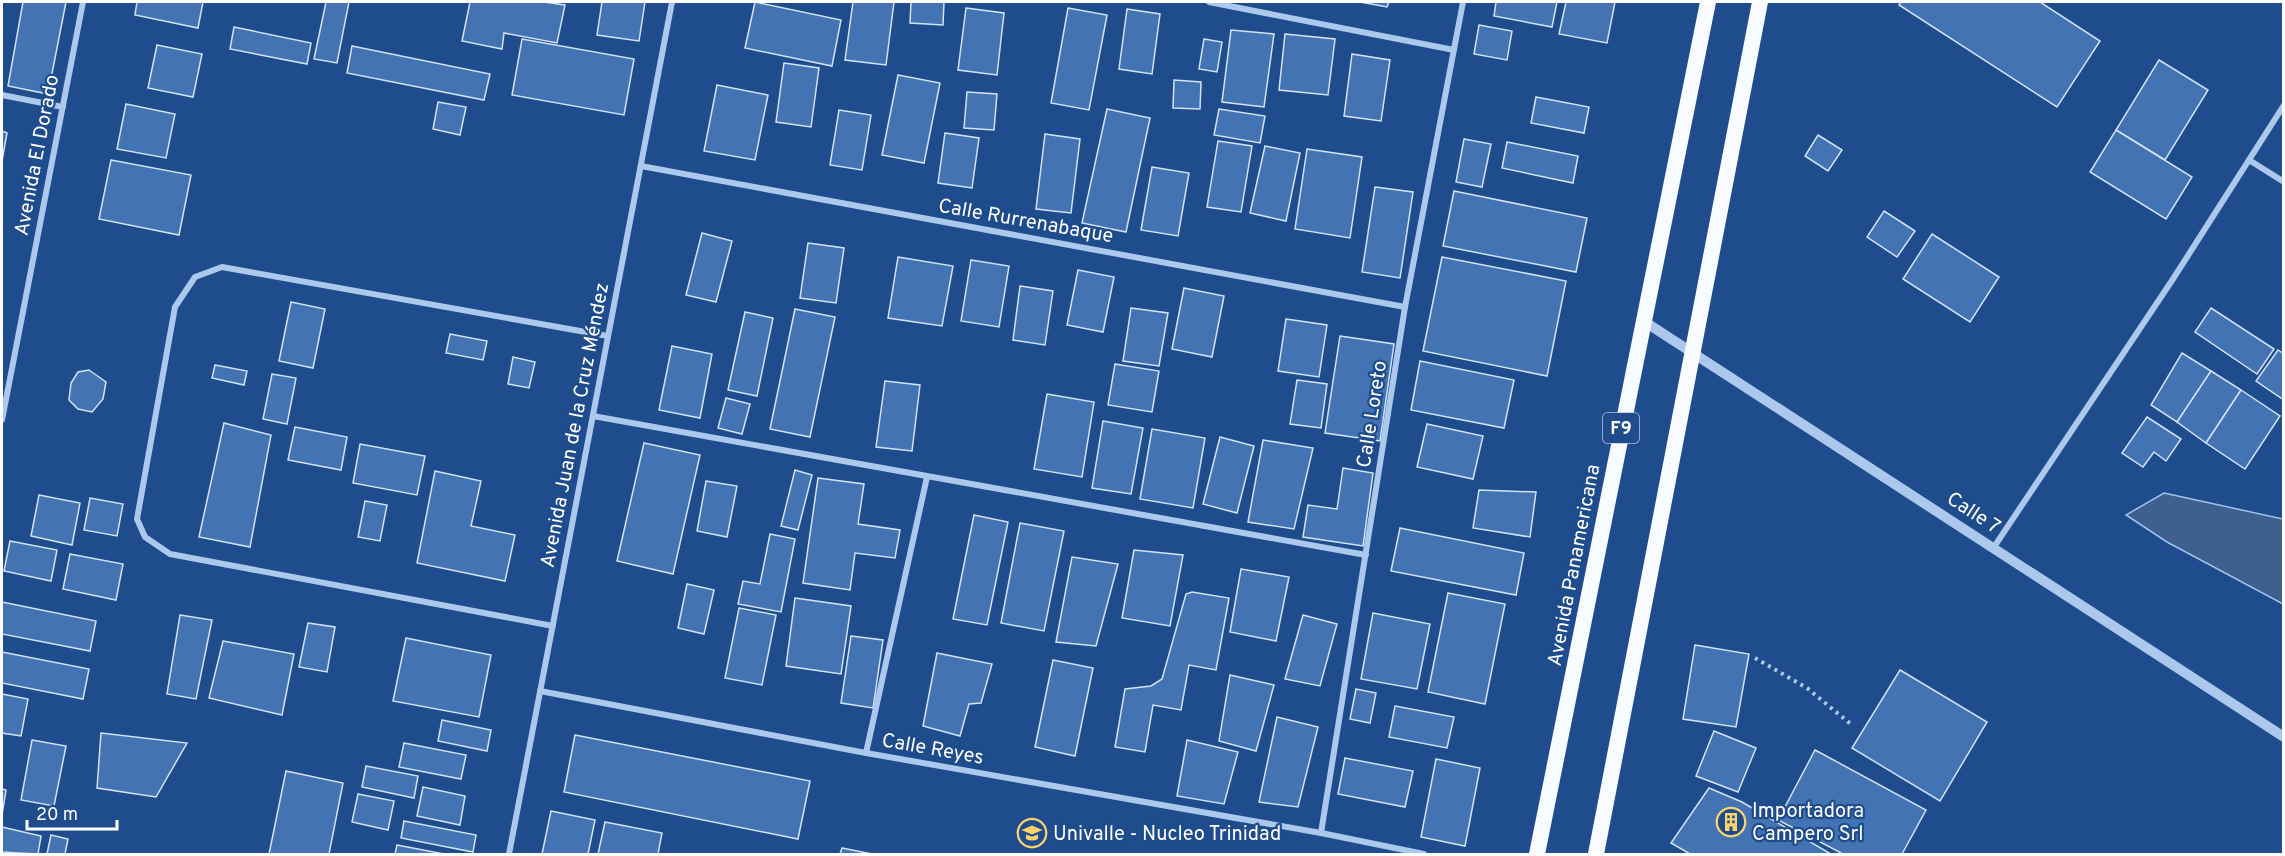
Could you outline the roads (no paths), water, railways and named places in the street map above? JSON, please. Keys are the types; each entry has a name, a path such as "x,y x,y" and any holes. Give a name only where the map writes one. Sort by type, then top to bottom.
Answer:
{"highway":[{"name":"Avenida Panamericana","path":"1538,855 1642,320 1708,2"},
{"path":"1596,855 1760,2"}],"street":[{"name":"Avenida El Dorado","path":"2,420 82,2"},
{"name":"Avenida Juan de la Cruz Méndez","path":"509,855 672,2"},
{"path":"1209,2 1454,50"},
{"name":"Calle Loreto","path":"1321,833 1405,307 1463,2"},
{"path":"2,94 63,107"},
{"path":"1994,546 2173,279 2283,105"},
{"path":"2249,160 2283,182"},
{"name":"Calle Rurrenabaque","path":"640,166 1405,307"},
{"path":"553,626 170,554 146,537 137,519 175,308 195,278 222,267 608,336"},
{"name":"Calle 7","path":"1642,320 1994,546 2283,737"},
{"path":"593,416 1366,555"},
{"path":"866,753 927,477"},
{"name":"Calle Reyes","path":"540,691 866,753 1321,833 1425,855"}],"water":[{"path":"2164,493 2283,519 2283,604 2167,542 2126,515"}],"place":[{"name":"Importadora Campero Srl","path":"1731,822"},
{"name":"Univalle - Nucleo Trinidad","path":"1032,833"}]}
